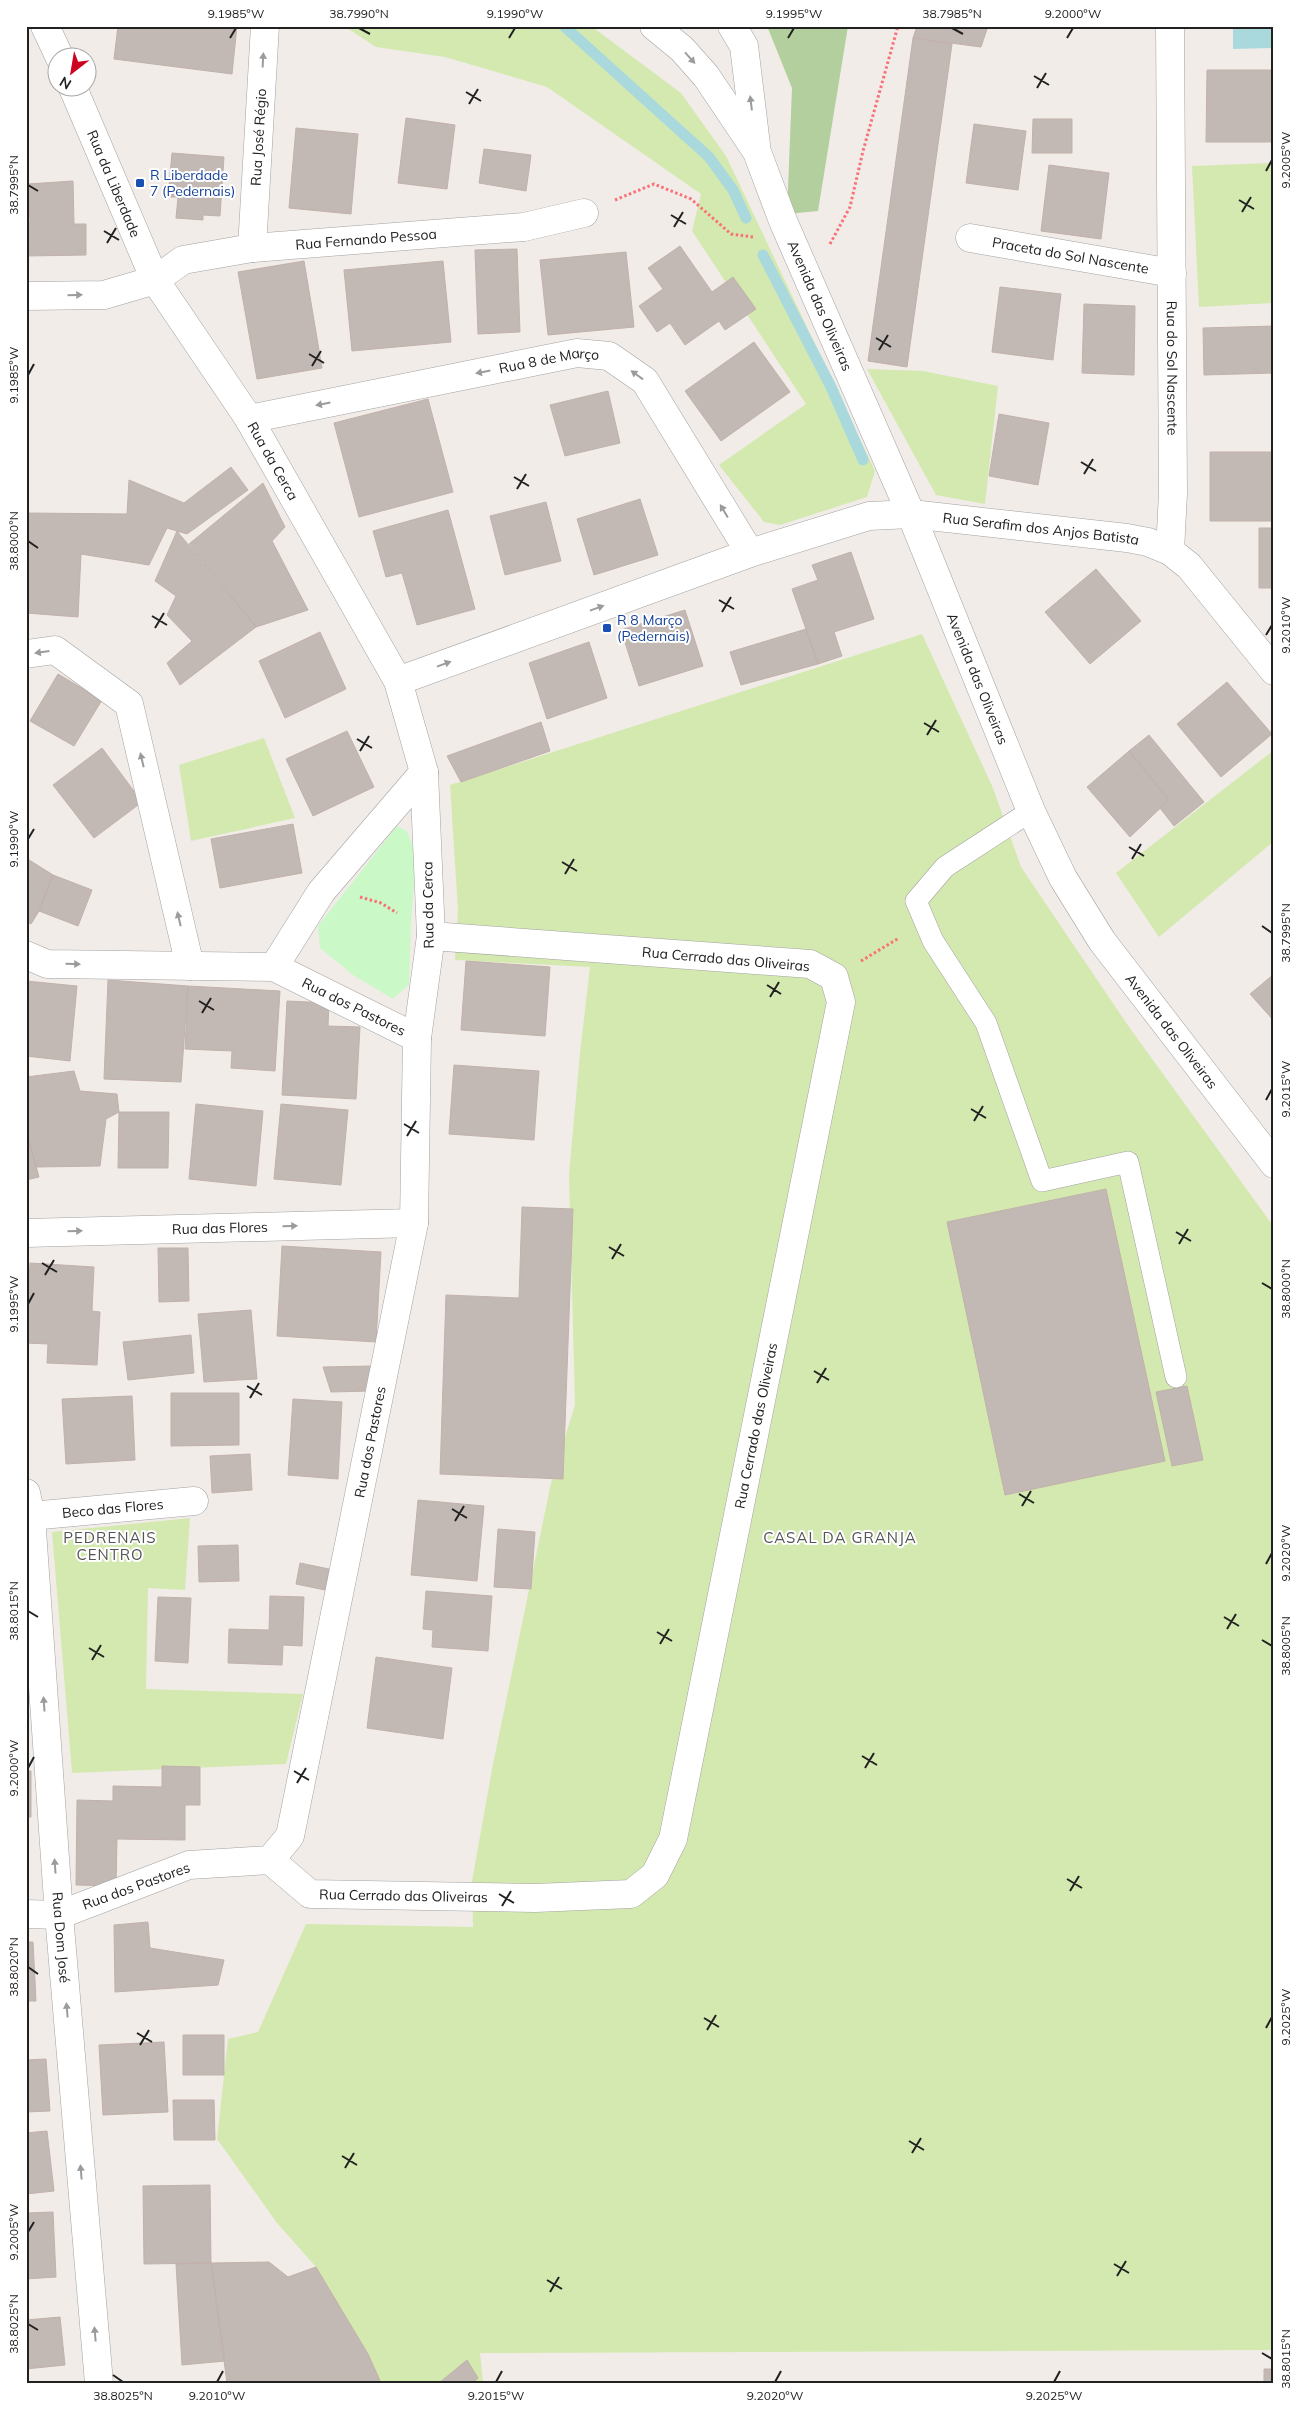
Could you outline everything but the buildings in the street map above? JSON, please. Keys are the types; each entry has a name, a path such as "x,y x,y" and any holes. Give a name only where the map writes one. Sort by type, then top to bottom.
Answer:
{"street":[{"path":"45,26 55,48"},
{"name":"Rua José Régio","path":"252,248 265,26"},
{"name":"Avenida das Oliveiras","path":"654,26 682,49 706,76 757,152 792,240 911,514 1031,811 1063,878 1102,941 1274,1164"},
{"name":"Avenida das Oliveiras","path":"732,26 744,46 757,152"},
{"name":"Rua do Sol Nascente","path":"1170,26 1173,493 1170,551"},
{"name":"Rua da Liberdade","path":"77,98 155,280"},
{"name":"Rua Fernando Pessoa","path":"155,280 183,260 252,248 524,227 584,213"},
{"name":"Praceta do Sol Nascente","path":"970,238 1172,273"},
{"path":"26,296 104,294 155,280"},
{"name":"Rua da Cerca","path":"155,280 249,419 398,681 424,772 431,936 417,1038"},
{"name":"Rua 8 de Março","path":"249,419 577,353 610,356 645,381 750,553"},
{"path":"398,681 750,553 869,516 911,514"},
{"name":"Rua Serafim dos Anjos Batista","path":"911,514 1126,538 1148,542 1170,551"},
{"path":"1170,551 1189,566 1274,671"},
{"path":"26,654 55,650 129,704 190,966"},
{"path":"274,967 321,892 424,772"},
{"name":"Rua Cerrado das Oliveiras","path":"270,1860 310,1894 536,1898 631,1894 655,1875 672,1840 841,1002 834,977 810,964 431,936"},
{"name":"Rua dos Pastores","path":"26,955 48,964 274,967 417,1038 414,1223 290,1836 270,1860 189,1865 59,1915"},
{"name":"Rua das Flores","path":"26,1233 414,1223"},
{"name":"Beco das Flores","path":"29,1504 194,1501"},
{"name":"Rua Dom José","path":"29,1504 59,1915 99,2383"},
{"path":"26,1914 59,1915"}],"lane":[{"path":"1031,811 945,868 916,901 933,942 986,1023 1042,1181 1128,1162 1176,1377"}],"path":[{"path":"810,282 850,207 863,151 898,26"},
{"path":"584,213 654,184 691,199 731,234 792,240"},
{"path":"321,892 358,896 381,903 431,936"},
{"path":"834,977 896,940 923,920"}],"green space":[{"path":"344,26 591,26 681,93 726,156 875,471 867,497 780,525 764,522 719,465 806,404 692,231 701,194 547,87 445,57 376,47"},
{"path":"767,26 848,26 818,211 787,214 792,88"},
{"path":"1274,163 1274,303 1199,307 1192,166"},
{"path":"867,369 923,371 998,386 985,504 936,495"},
{"path":"922,634 993,788 1021,867 1129,1027 1274,1227 1274,2350 480,2353 483,2383 380,2383 368,2354 316,2267 277,2223 217,2139 228,2039 258,2032 306,1924 473,1927 472,1881 492,1769 551,1483 575,1405 569,1174 590,967 455,960 458,910 450,785"},
{"path":"264,738 295,818 191,841 179,765"},
{"path":"1274,750 1274,841 1159,937 1116,873"},
{"path":"397,826 407,831 416,856 409,984 393,999 353,975 320,948 318,926"},
{"path":"190,1518 185,1590 148,1588 146,1689 303,1694 286,1764 72,1773 52,1532"}],"water":[{"path":"1274,27 1274,48 1233,49 1233,28"}],"waterway":[{"path":"564,26 709,157 733,190 746,218"},
{"path":"763,255 831,387 863,460"}],"place":[{"name":"R Liberdade 7 (Pedernais)","path":"140,183"},
{"name":"R 8 Março (Pedernais)","path":"607,628"}],"district":[{"name":"CASAL DA GRANJA","path":"840,1538"},
{"name":"PEDRENAIS CENTRO","path":"110,1546"}]}
